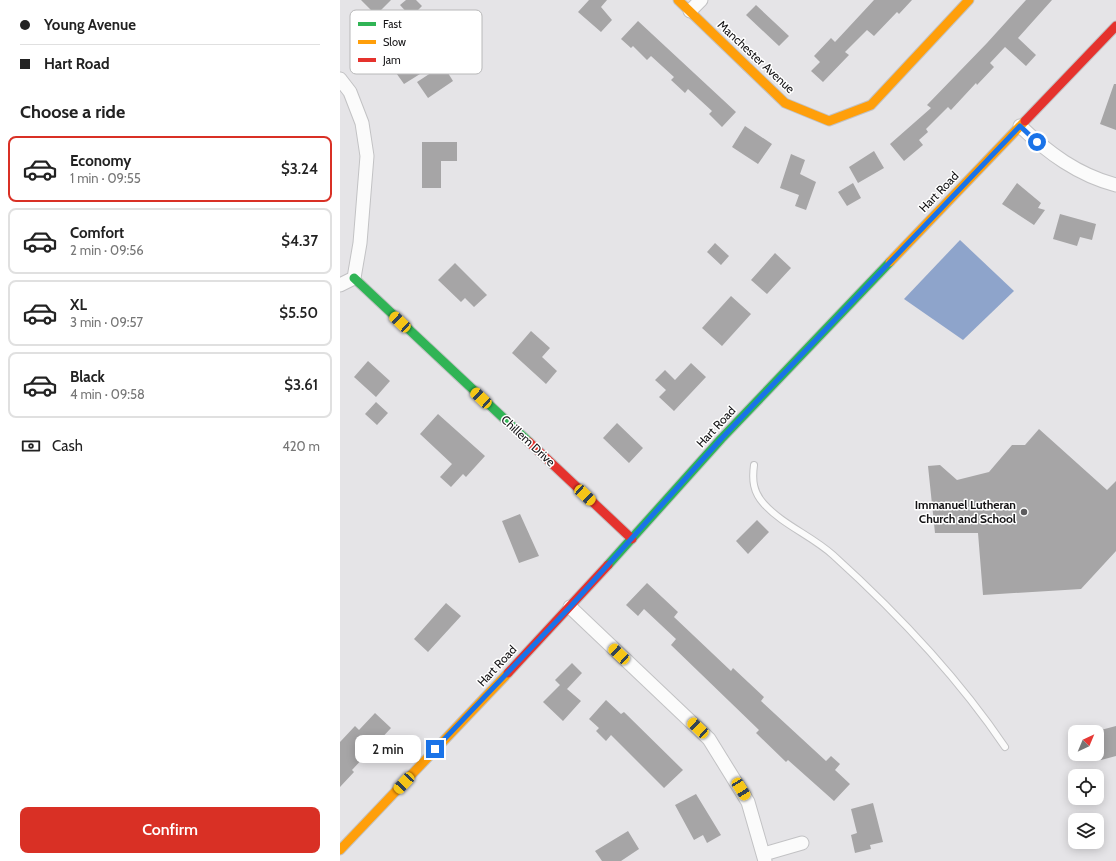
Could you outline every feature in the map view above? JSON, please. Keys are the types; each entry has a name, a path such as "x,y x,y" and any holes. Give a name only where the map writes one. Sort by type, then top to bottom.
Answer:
{"street":[{"name":"Manchester Avenue","path":"678,0 785,103 829,121 871,105 969,0"},
{"path":"690,11 700,0"},
{"name":"Hart Road","path":"340,850 570,607 721,439 1116,26"},
{"path":"340,79 350,92 362,123 367,156 360,243 354,278 340,285"},
{"path":"1020,126 1064,163 1102,182 1116,185"},
{"name":"Chillem Drive","path":"354,278 632,539"},
{"path":"570,607 709,739 748,802 764,858 802,843"}],"lane":[{"path":"754,465 752,479 755,490 764,504 832,555 915,635 983,715 1005,747"}],"water":[{"path":"960,240 1014,291 963,340 904,299"}],"building":[{"path":"361,0 391,0 381,10 371,10"},
{"path":"406,0 416,0 422,6 418,10 405,10 400,5"},
{"path":"589,0 607,0 601,7 612,20 601,32 578,12"},
{"path":"874,0 912,0 899,14 897,12 874,36 867,30 845,52 849,55 823,82 811,71 820,62 814,56 831,38 835,42"},
{"path":"1026,0 1052,0 1018,38 1036,55 1026,66 1005,47 990,63 994,67 977,85 976,83 951,110 948,107 926,129 928,132 919,140 923,145 904,161 890,144 931,108 927,105"},
{"path":"756,5 789,36 779,46 746,15"},
{"path":"638,21 736,112 722,127 709,114 712,111 688,89 685,93 671,80 674,77 651,56 647,60 633,46 631,48 621,39"},
{"path":"397,74 420,74 404,84"},
{"path":"429,74 449,74 453,81 428,98 417,82"},
{"path":"1114,84 1116,84 1116,130 1100,124"},
{"path":"745,126 772,144 758,164 732,147"},
{"path":"422,142 457,142 457,161 441,161 441,188 422,188"},
{"path":"874,151 884,168 858,183 849,167"},
{"path":"791,154 805,160 800,174 816,182 806,210 795,206 799,195 780,188"},
{"path":"853,183 861,198 847,206 838,192"},
{"path":"1017,183 1041,203 1038,208 1045,210 1034,225 1002,204"},
{"path":"1060,214 1096,224 1092,240 1080,237 1077,246 1053,239"},
{"path":"715,243 729,256 721,265 707,252"},
{"path":"775,253 791,268 767,294 751,280"},
{"path":"455,263 487,295 474,307 465,298 461,302 438,280"},
{"path":"731,296 751,314 722,346 702,328"},
{"path":"531,331 550,348 542,357 557,371 546,384 512,353"},
{"path":"368,361 390,381 376,397 354,377"},
{"path":"691,363 706,377 674,411 659,397 666,390 655,380 665,370 675,380"},
{"path":"376,402 388,413 377,425 365,414"},
{"path":"438,414 485,456 466,477 463,474 451,487 440,477 452,464 420,434"},
{"path":"617,423 643,448 629,463 603,438"},
{"name":"Immanuel Lutheran Church and School","path":"1039,429 1107,490 1116,481 1116,551 1081,589 983,595 978,533 935,533 928,466 940,465 957,480 989,472 1012,445 1025,445"},
{"path":"520,514 539,556 519,563 502,521"},
{"path":"757,520 769,532 748,554 736,541"},
{"path":"647,583 678,612 674,617 731,671 733,668 764,697 761,701 826,761 831,756 840,764 835,770 850,784 834,801 788,760 786,762 756,733 759,730 671,645 676,639 644,609 638,616 626,605"},
{"path":"446,603 461,616 428,652 414,639"},
{"path":"572,663 582,673 567,689 581,701 563,721 543,702 560,685 555,680"},
{"path":"606,700 621,714 624,712 683,770 664,788 611,735 606,741 596,731 599,728 589,719"},
{"path":"375,713 391,728 352,770 354,772 340,787 340,742 355,726 359,730"},
{"path":"1116,726 1116,756 1104,759 1104,729"},
{"path":"696,794 721,835 707,843 703,835 694,840 675,805"},
{"path":"873,803 883,842 870,845 871,849 855,853 851,835 857,833 851,809"},
{"path":"628,831 639,849 621,861 602,861 595,851"}],"traffic: fast":[{"path":"608,565 721,439 890,262"},
{"path":"354,278 529,442"}],"traffic: slow":[{"path":"678,0 785,103 829,121 871,105 969,0"},
{"path":"890,262 1025,121"},
{"path":"340,850 508,673"}],"traffic: jam":[{"path":"1025,121 1116,26"},
{"path":"529,442 632,539"},
{"path":"508,673 608,565"}],"place":[{"name":"Immanuel Lutheran Church and School","path":"1024,512"}],"route":[{"path":"435,749 570,607 721,439 1020,126 1037,142"}]}
